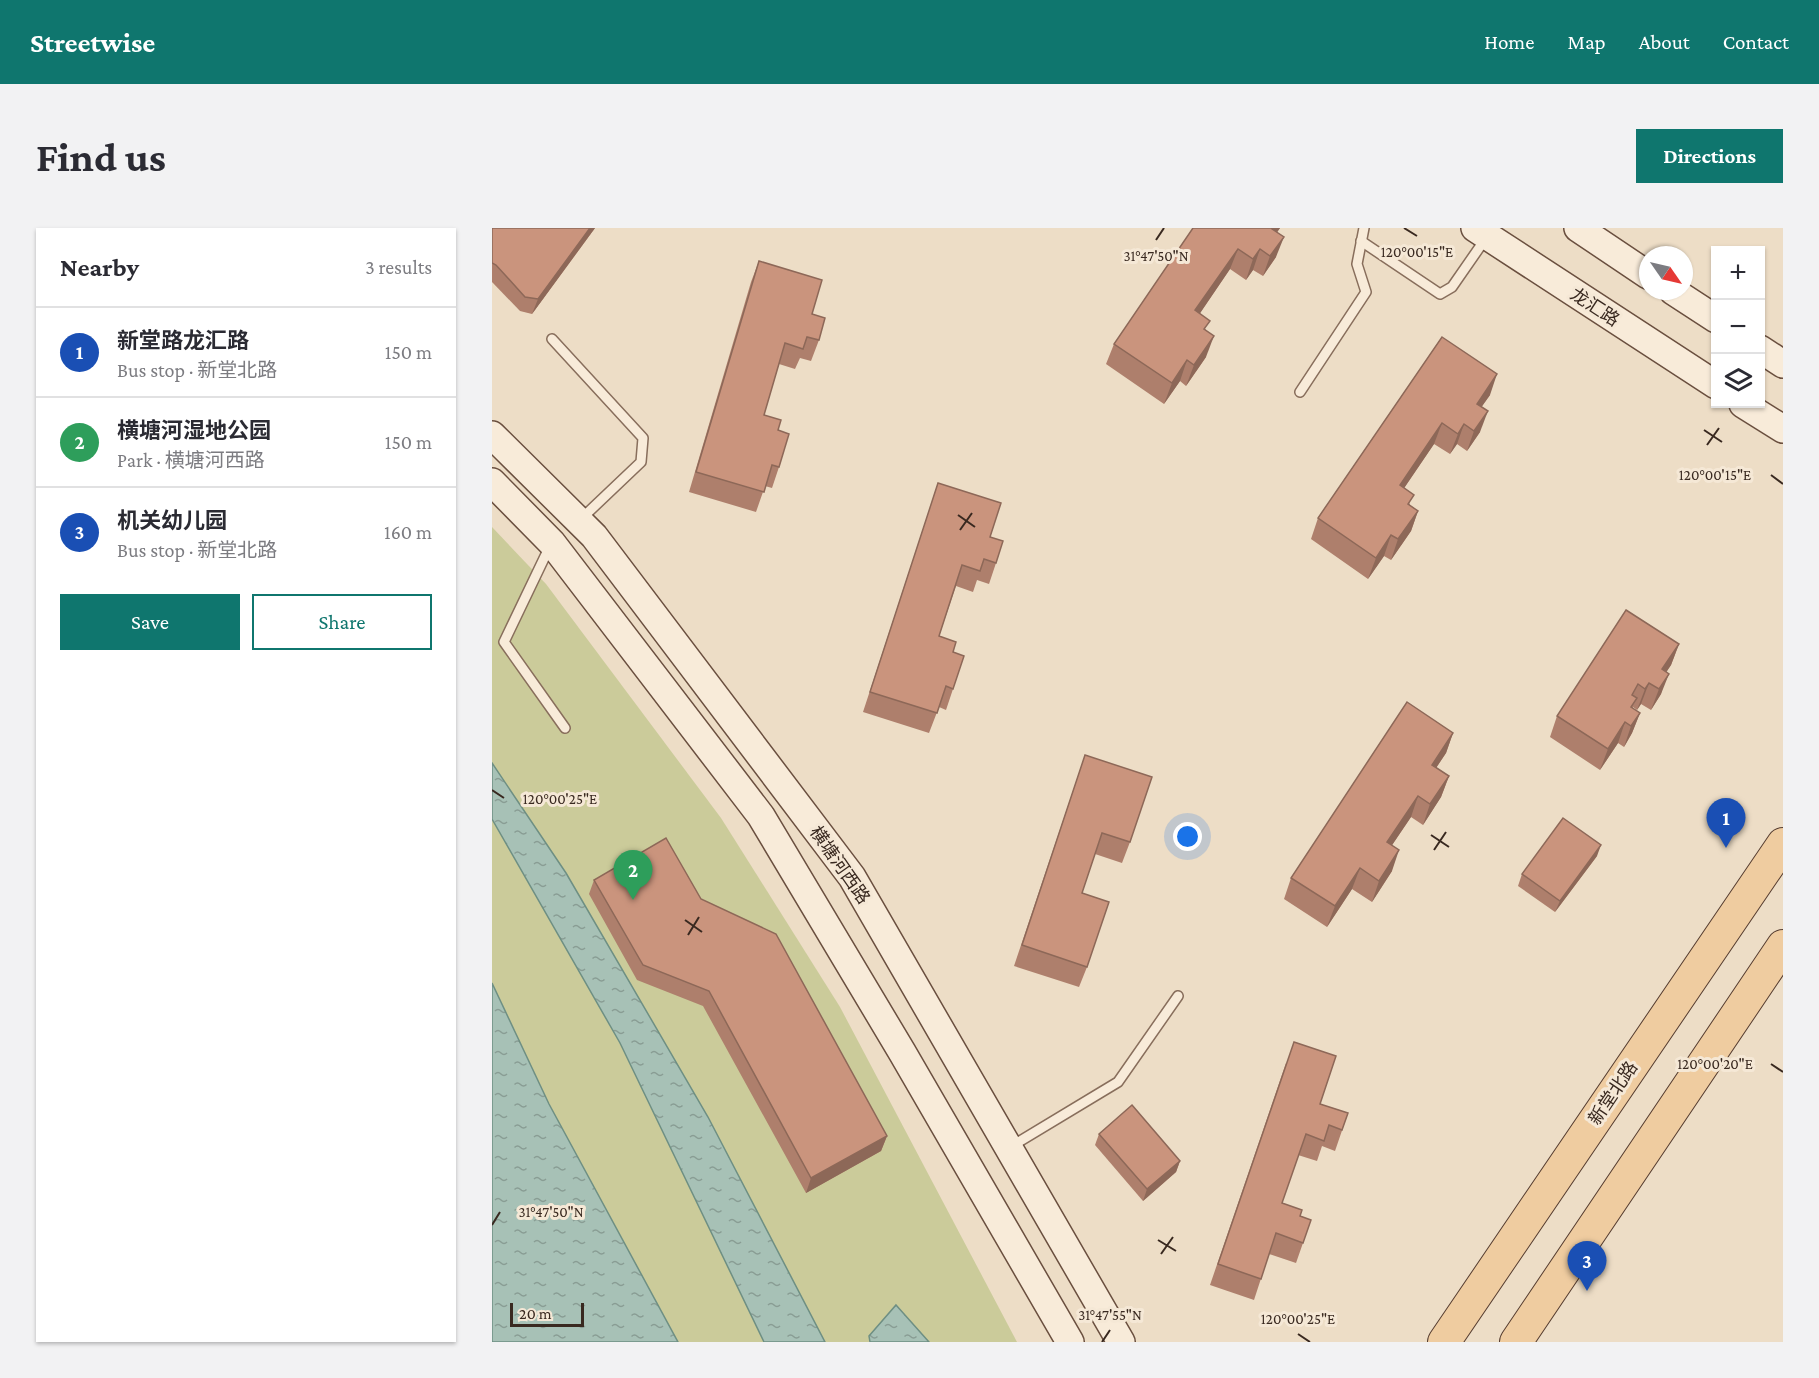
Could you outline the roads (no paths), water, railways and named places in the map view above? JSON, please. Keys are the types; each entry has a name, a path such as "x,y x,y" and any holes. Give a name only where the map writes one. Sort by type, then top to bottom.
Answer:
{"main road":[{"name":"新堂北路","path":"1444,1342 1783,844"},
{"path":"1516,1342 1783,946"}],"street":[{"path":"1578,228 1639,268"},
{"name":"龙汇路","path":"1481,232 1711,382"},
{"path":"1687,300 1711,316"},
{"path":"1765,352 1783,364"},
{"path":"1749,408 1783,429"},
{"name":"横塘河西路","path":"492,435 594,536 852,877 1121,1342"},
{"path":"492,482 552,543 761,816 902,1052 1070,1342"}],"lane":[{"path":"1300,392 1366,292 1357,264 1364,228"},
{"path":"1361,241 1440,294 1452,287 1481,232"},
{"path":"552,339 644,438 641,462 579,521"},
{"path":"552,543 504,642 565,728"},
{"path":"1008,1147 1118,1082 1178,996"}],"water":[{"path":"492,763 566,873 708,1117 825,1342 764,1342 620,1043 492,819"},
{"path":"492,983 549,1104 678,1342 492,1342"},
{"path":"896,1305 929,1342 870,1342 869,1336"}],"place":[{"name":"新堂路龙汇路","path":"1726,848"},
{"name":"横塘河湿地公园","path":"633,900"},
{"name":"机关幼儿园","path":"1587,1291"}]}
